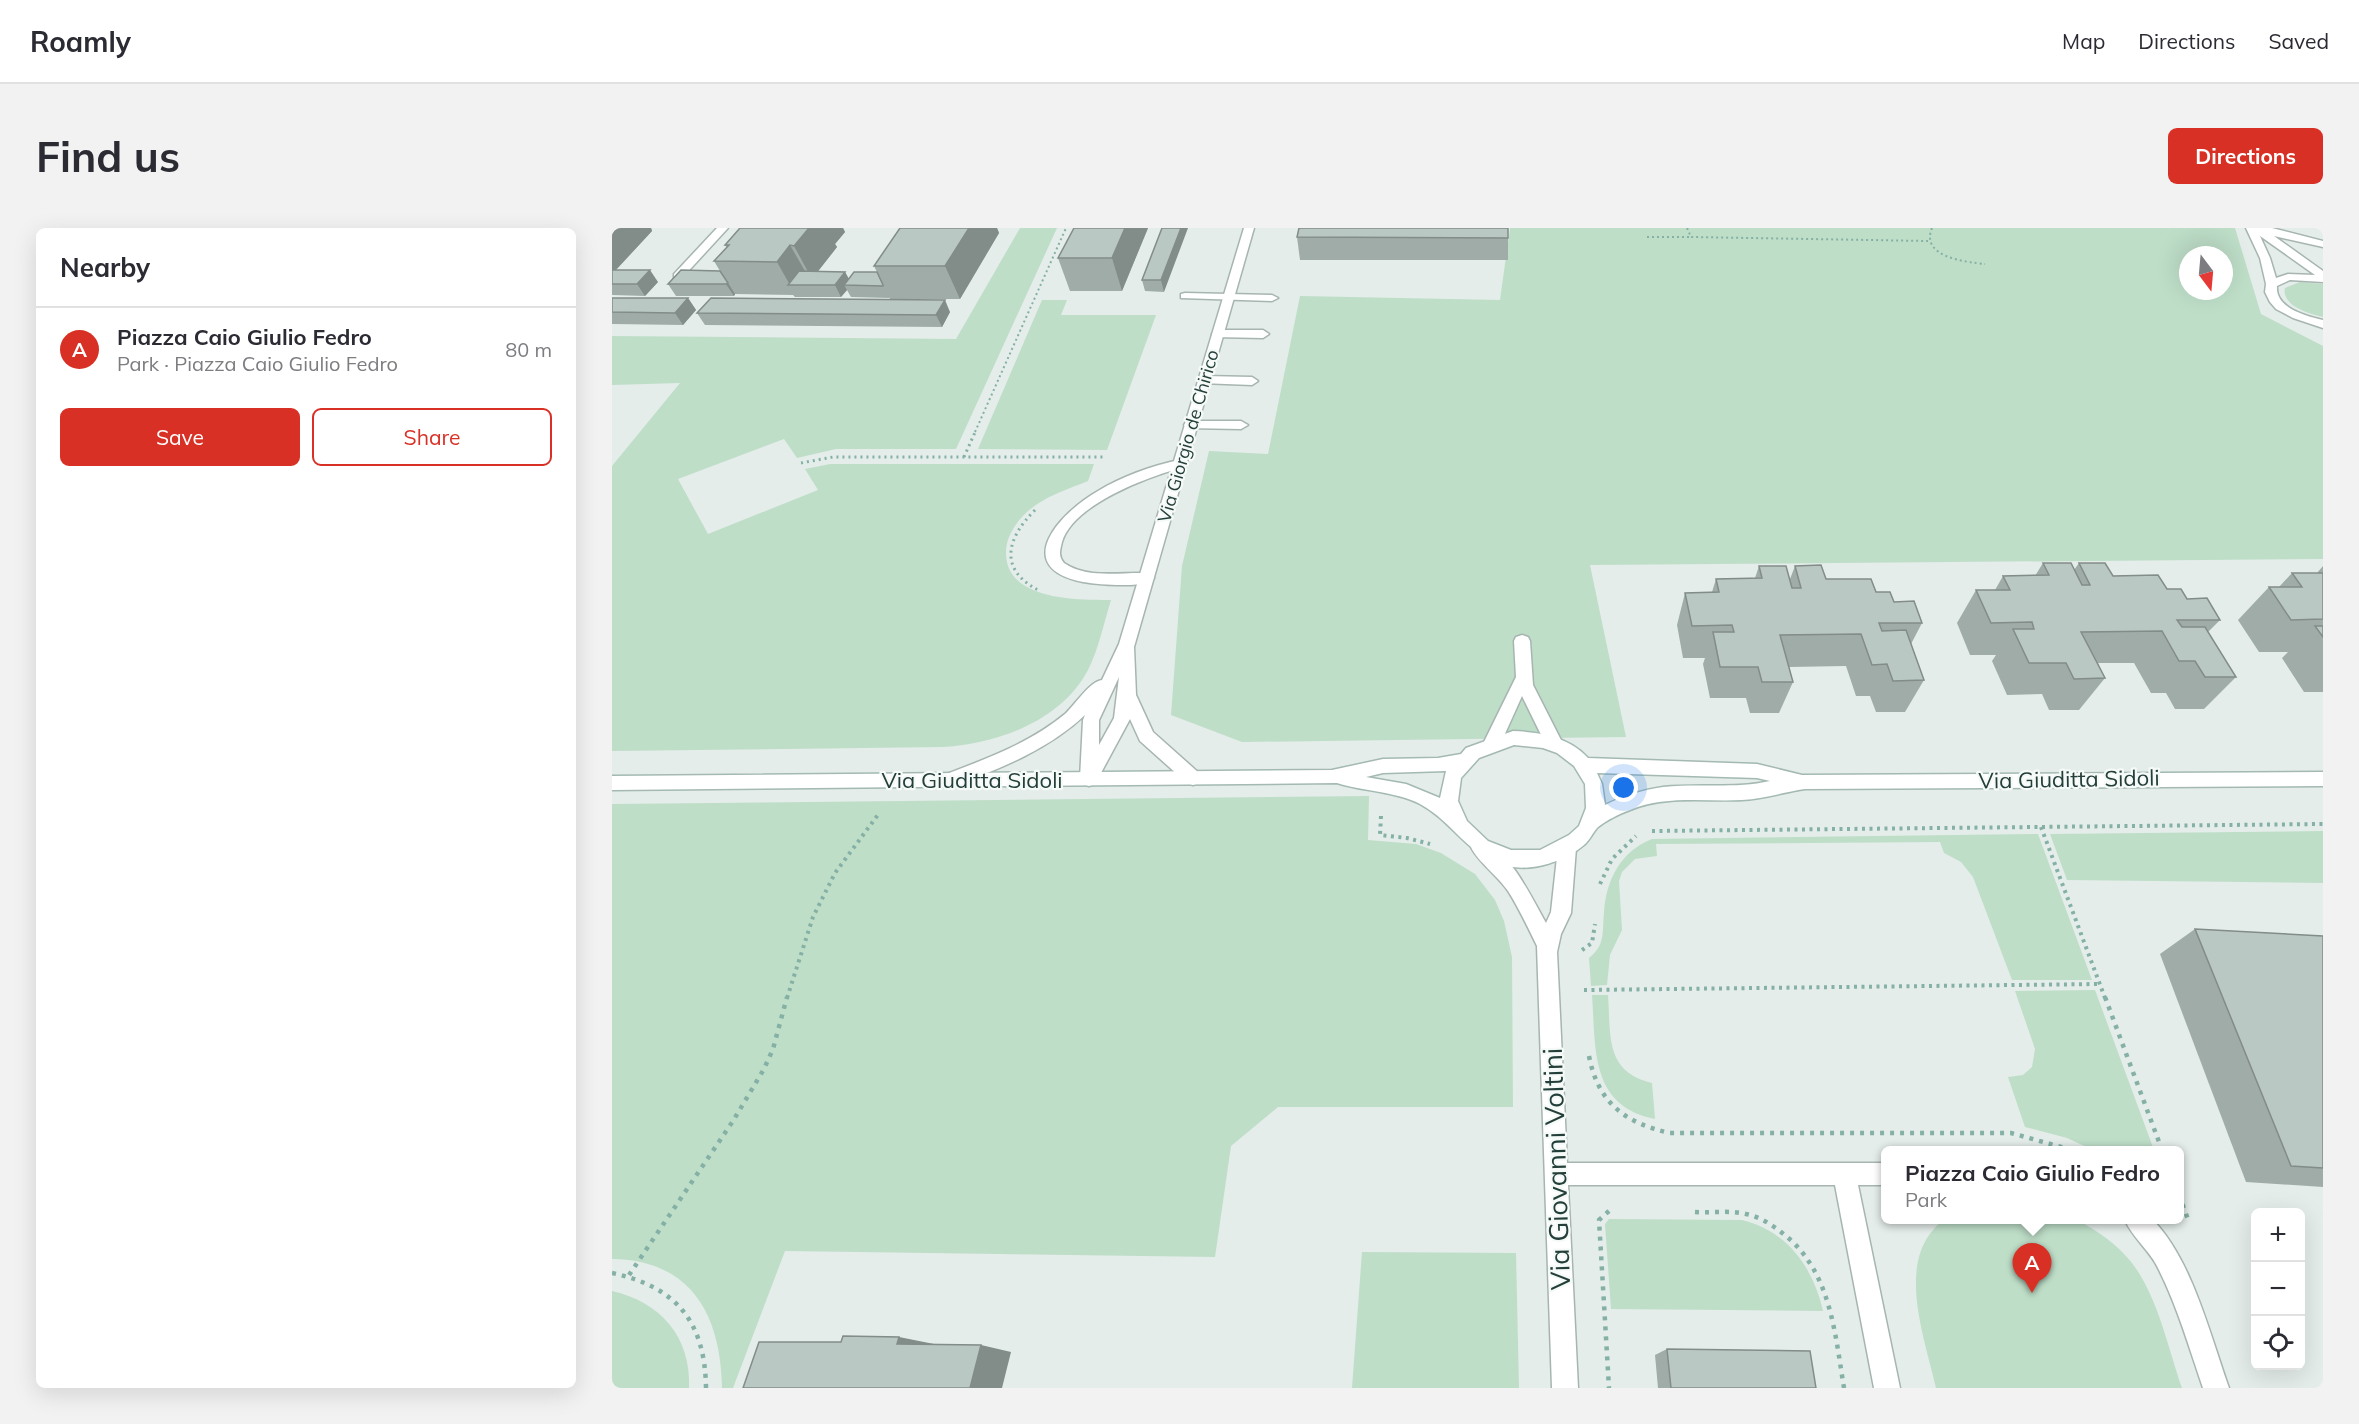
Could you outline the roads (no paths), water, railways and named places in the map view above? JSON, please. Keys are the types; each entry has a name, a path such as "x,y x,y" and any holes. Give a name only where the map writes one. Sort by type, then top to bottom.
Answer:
{"street":[{"path":"678,276 723,228"},
{"name":"Via Giorgio de Chirico","path":"1089,779 1091,720 1127,644 1248,228"},
{"path":"2251,228 2265,258 2272,284"},
{"path":"2256,228 2323,277"},
{"path":"2264,228 2284,236 2323,244"},
{"path":"2323,277 2288,277 2272,284 2269,290 2279,305 2306,320 2323,324"},
{"path":"1185,296 1272,298"},
{"path":"1218,334 1263,334"},
{"path":"1204,380 1252,381"},
{"path":"1191,425 1241,425"},
{"path":"1146,578 1085,576 1066,572 1055,562 1052,550 1054,543 1069,520 1093,501 1149,471 1179,464"},
{"path":"1522,641 1524,678 1554,744"},
{"path":"1089,779 1122,718 1127,644"},
{"name":"Via Giorgio de Chirico","path":"1127,644 1128,695 1146,736 1193,778"},
{"name":"Via Giorgio de Chirico","path":"950,780 1006,760 1056,729 1093,696 1127,644"},
{"path":"1493,742 1507,718 1513,698 1524,678"},
{"name":"Via Giuditta Sidoli","path":"612,783 1332,777 1410,791 1430,800 1480,848 1499,855 1522,859 1546,856 1567,848 1585,834 1595,815 1595,789 1583,765 1570,753 1554,744 1524,738 1493,742 1476,750 1462,761 1438,765 1383,766 1332,777"},
{"path":"1455,822 1449,806 1449,790 1462,761"},
{"name":"Via Giuditta Sidoli","path":"1583,765 1649,769 1747,770 1815,782 2323,778"},
{"name":"Via Giuditta Sidoli","path":"1590,823 1622,803 1652,795 1742,793 1815,782"},
{"name":"Via Giovanni Voltini","path":"1480,848 1496,861 1516,887 1546,940 1548,950 1565,1388"},
{"name":"Via Giovanni Voltini","path":"1548,950 1551,933 1561,913 1567,848"},
{"path":"1556,1174 1881,1174"},
{"path":"1844,1174 1887,1388"},
{"path":"2140,1224 2157,1244 2172,1272 2216,1388"}],"place":[{"name":"Piazza Caio Giulio Fedro","path":"2032,1293"}]}
